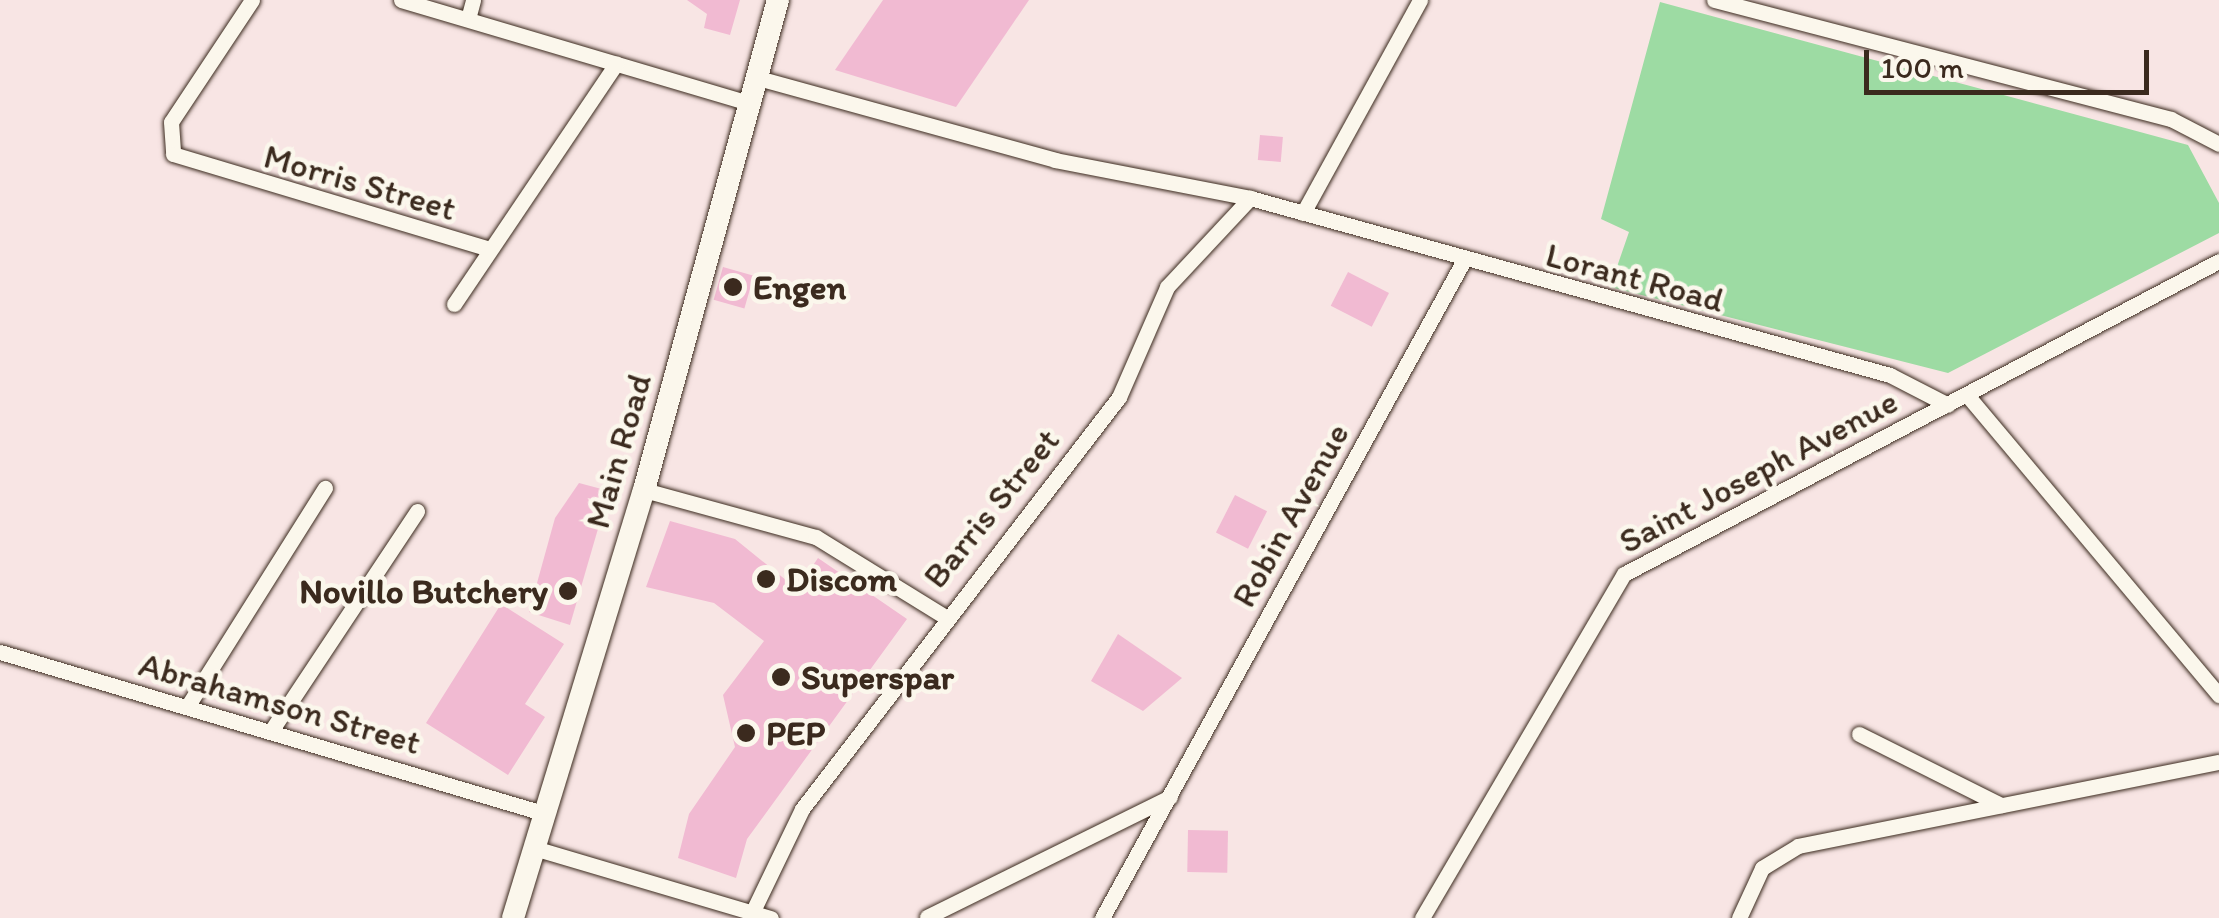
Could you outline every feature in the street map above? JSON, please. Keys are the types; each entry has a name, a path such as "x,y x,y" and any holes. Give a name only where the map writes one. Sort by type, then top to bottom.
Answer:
{"street":[{"name":"Morris Street","path":"252,0 171,122 173,154 488,249 616,64"},
{"path":"401,0 751,104"},
{"path":"468,20 473,0"},
{"name":"Main Road","path":"513,918 644,490 778,0"},
{"path":"1304,213 1420,0"},
{"path":"1714,0 2171,119 2219,144"},
{"name":"Lorant Road","path":"758,78 1055,160 1250,198 1463,262 1890,375 1948,405"},
{"name":"Barris Street","path":"752,913 802,808 944,616 1127,385 1167,287 1250,198"},
{"path":"454,304 488,249"},
{"name":"Saint Joseph Avenue","path":"1422,918 1624,574 2219,261"},
{"name":"Robin Avenue","path":"1102,918 1463,262"},
{"path":"1967,395 2219,696"},
{"path":"187,707 325,488"},
{"path":"644,490 816,538 944,616"},
{"path":"271,732 417,510"},
{"name":"Abrahamson Street","path":"0,652 544,814"},
{"path":"1859,734 2001,805"},
{"path":"1738,918 1779,853 2219,762"},
{"path":"927,916 1170,797"},
{"path":"534,848 771,918"}],"green space":[{"path":"1660,2 2188,145 2219,203 2219,233 1948,373 1610,287 1629,232 1601,219"}],"building":[{"path":"687,0 740,0 730,35 704,28 707,14"},
{"path":"883,0 1029,0 956,107 835,70"},
{"path":"1260,135 1283,137 1281,162 1258,160"},
{"path":"723,267 754,276 744,309 714,300"},
{"path":"1348,272 1389,293 1372,327 1331,306"},
{"path":"579,483 609,491 570,625 529,612 555,518"},
{"path":"1235,495 1267,511 1248,549 1216,532"},
{"path":"670,521 735,539 797,589 818,558 907,619 747,839 736,878 678,858 689,814 735,747 723,695 764,641 714,603 646,587"},
{"path":"501,604 564,644 525,704 545,717 508,775 426,723"},
{"path":"1118,634 1182,678 1143,711 1091,681"},
{"path":"1188,830 1228,831 1227,873 1187,872"}],"place":[{"name":"Engen","path":"733,287"},
{"name":"Discom","path":"766,579"},
{"name":"Novillo Butchery","path":"568,591"},
{"name":"Superspar","path":"781,677"},
{"name":"PEP","path":"746,733"}]}
